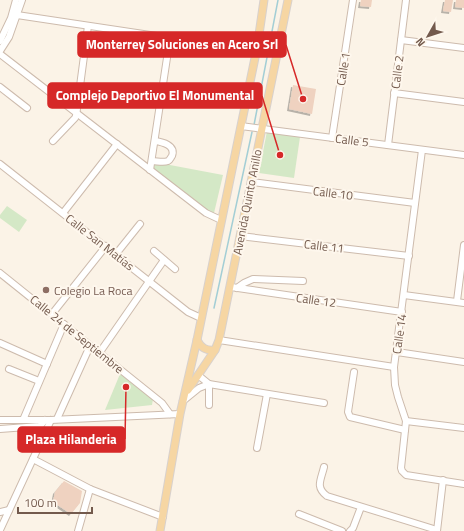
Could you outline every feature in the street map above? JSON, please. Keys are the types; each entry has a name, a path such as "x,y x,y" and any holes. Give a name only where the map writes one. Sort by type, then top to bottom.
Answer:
{"main road":[{"name":"Avenida Quinto Anillo","path":"160,531 180,414 197,340 257,48 264,0"},
{"name":"Avenida Quinto Anillo","path":"184,397 215,350 234,288 240,236 288,0"},
{"path":"197,340 199,346 204,349 209,351 215,350"}],"street":[{"path":"0,41 11,18 16,0"},
{"path":"22,0 9,37 0,52 206,213 221,220"},
{"name":"Calle 1","path":"332,138 353,0"},
{"name":"Calle 2","path":"388,145 406,0"},
{"path":"17,15 170,38 257,48"},
{"path":"53,141 75,118 88,26"},
{"path":"150,170 170,38"},
{"path":"401,40 464,48"},
{"path":"0,87 27,108"},
{"path":"394,93 464,102"},
{"name":"Calle 5","path":"241,126 262,130 464,155"},
{"path":"152,161 163,162 172,157 173,153 172,149 168,145 155,141"},
{"path":"63,213 117,144"},
{"name":"Calle 14","path":"219,340 394,367 422,150"},
{"name":"Calle San Matías","path":"0,164 188,312 201,318"},
{"name":"Calle 10","path":"252,182 415,203"},
{"path":"116,254 140,224"},
{"name":"Calle 11","path":"240,236 409,256"},
{"path":"456,301 464,245"},
{"path":"52,314 106,246"},
{"path":"154,251 175,269"},
{"path":"100,352 164,260"},
{"name":"Calle 24 de Septiembre","path":"0,272 162,403 170,414"},
{"path":"234,288 253,279 303,280"},
{"name":"Calle 12","path":"234,288 402,312"},
{"path":"404,295 464,303"},
{"path":"23,420 64,324"},
{"path":"0,343 47,364"},
{"path":"0,530 51,420 90,346"},
{"path":"397,352 464,362"},
{"path":"394,367 395,385 406,421 401,466 402,471 406,475 464,484"},
{"path":"9,369 40,382"},
{"path":"354,372 348,412 350,417 405,430"},
{"path":"198,375 209,384 324,402"},
{"path":"184,397 209,384"},
{"path":"209,384 209,405"},
{"path":"257,448 267,394"},
{"path":"0,420 51,420 180,414"},
{"path":"0,429 40,426 51,420"},
{"path":"406,421 464,428"},
{"path":"34,459 90,489 163,517"},
{"path":"324,467 319,485 323,493 327,496 437,531 443,480"},
{"path":"78,531 90,489"},
{"path":"350,531 353,528 361,507"},
{"path":"0,512 9,510"},
{"path":"300,514 342,531"}],"green space":[{"path":"267,131 300,137 294,178 259,173"},
{"path":"154,162 223,175 214,213 202,208 154,170"},
{"path":"7,206 27,220 19,232 0,218 0,215"},
{"path":"120,374 153,399 152,405 105,410"}],"building":[{"path":"361,0 372,0 371,7 360,6"},
{"path":"445,0 453,0 451,12 443,11"},
{"path":"456,0 464,0 464,8 455,7"},
{"path":"293,85 316,89 312,114 289,109"},
{"path":"64,481 82,491 80,503 71,514 53,502 55,492"}],"waterway":[{"path":"254,125 278,0"},
{"path":"214,308 252,132"}],"place":[{"name":"Monterrey Soluciones en Acero Srl","path":"303,99"},
{"name":"Complejo Deportivo El Monumental","path":"280,155"},
{"name":"Colegio La Roca","path":"46,290"},
{"name":"Plaza Hilanderia","path":"126,387"}]}
